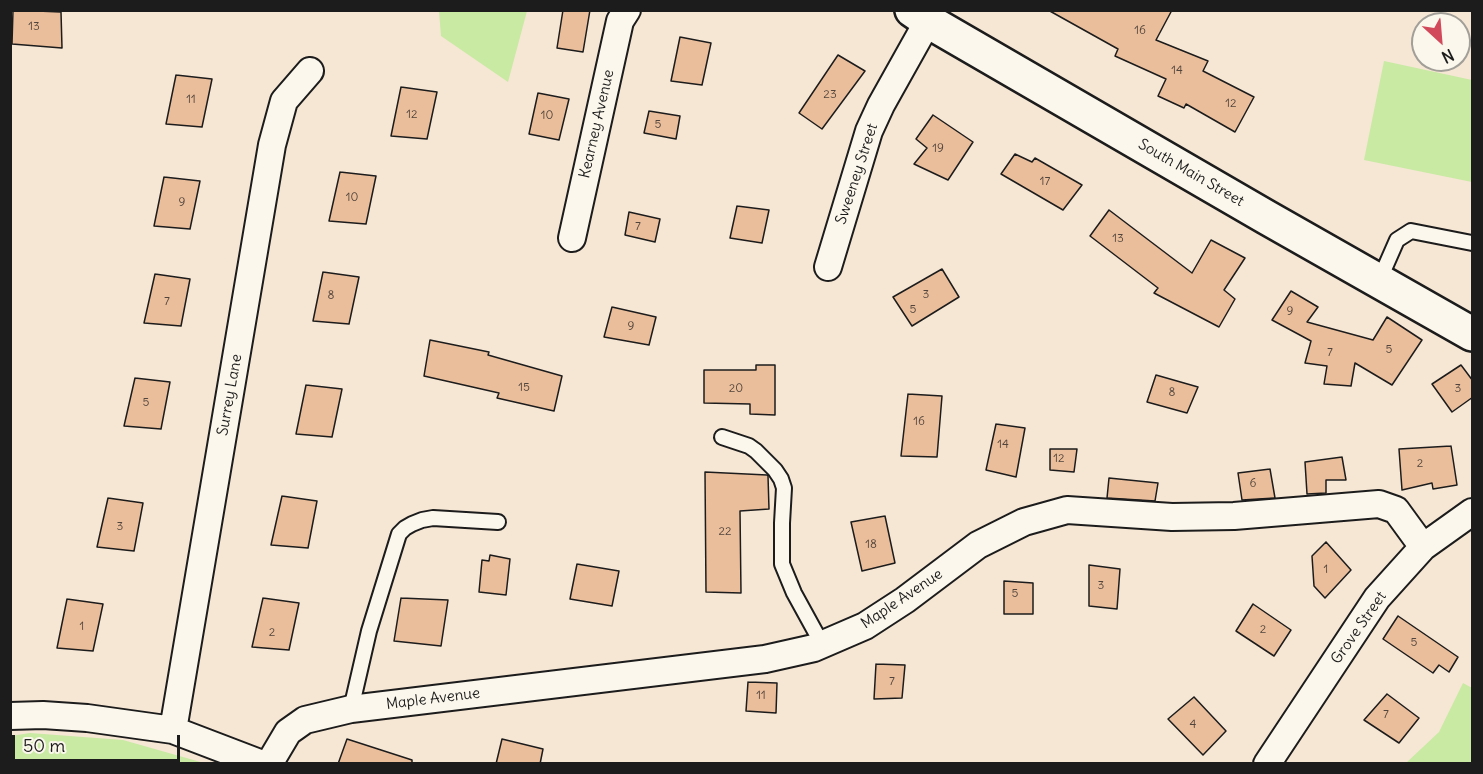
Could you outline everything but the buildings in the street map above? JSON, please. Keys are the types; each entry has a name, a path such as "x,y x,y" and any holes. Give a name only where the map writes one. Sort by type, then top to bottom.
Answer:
{"street":[{"name":"Kearney Avenue","path":"572,238 620,21 627,10"},
{"name":"Sweeney Street","path":"828,267 869,131 920,16"},
{"name":"South Main Street","path":"920,16 1473,334"},
{"name":"Surrey Lane","path":"173,730 272,145 284,102 310,71"},
{"name":"Maple Avenue","path":"269,764 288,732 305,720 351,709 765,659 814,648 865,626 905,600 978,545 1024,522 1067,510 1172,517 1234,516 1379,504 1396,510 1423,547"},
{"name":"Grove Street","path":"1267,764 1377,598 1423,547 1473,512"},
{"path":"10,716 43,715 87,718 173,730 262,764"}],"lane":[{"path":"1379,281 1397,240 1411,231 1473,243"},
{"path":"722,437 749,446 775,470 781,479 784,488 782,564 794,593 822,644"},
{"path":"351,709 369,631 399,534 412,524 433,518 498,522"}],"green space":[{"path":"439,11 527,11 508,82 441,36"},
{"path":"1384,61 1411,67 1411,72 1435,72 1472,80 1472,182 1364,160"},
{"path":"1463,683 1472,688 1472,763 1406,763 1439,732"},
{"path":"30,733 123,740 204,763 11,763 11,736"}]}
